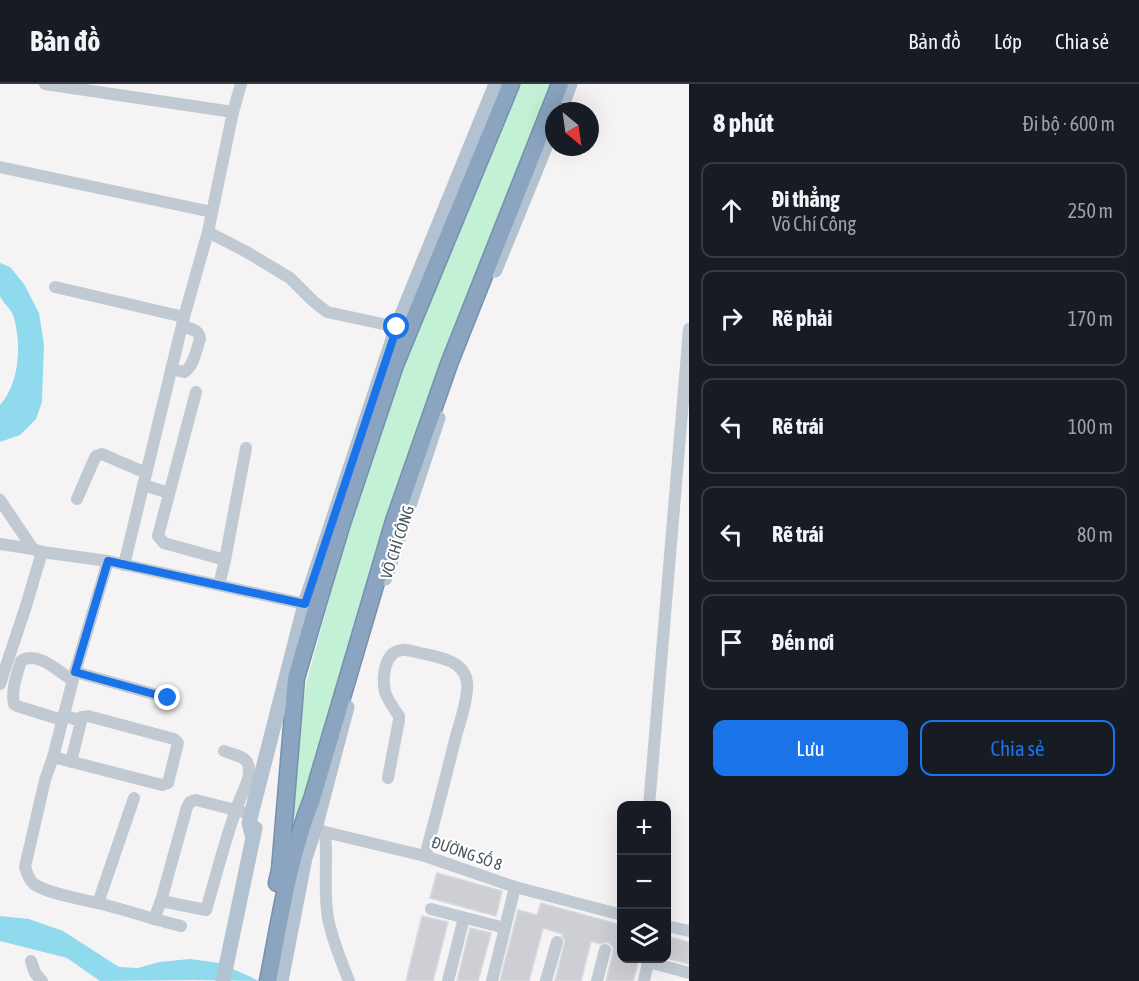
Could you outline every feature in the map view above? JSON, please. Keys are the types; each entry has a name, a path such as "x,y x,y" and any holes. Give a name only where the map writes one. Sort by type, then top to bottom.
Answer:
{"highway":[{"path":"268,981 284,873 296,678 311,605 342,523 395,365 511,84"},
{"name":"VÕ CHÍ CÔNG","path":"284,873 315,827 312,799 398,510 449,364 560,84"},
{"path":"258,981 284,873"}],"main road":[{"path":"253,838 249,823 251,814 311,605 397,327 496,84"},
{"path":"563,102 570,84"},
{"name":"VÕ CHÍ CÔNG","path":"281,976 305,858 368,629 452,377 545,147"},
{"path":"223,981 279,727 296,678"}],"street":[{"path":"45,84 233,112"},
{"path":"124,565 171,369 208,232 241,84"},
{"path":"0,166 212,212"},
{"path":"208,232 290,278 313,302 327,312 397,327"},
{"path":"56,287 183,322 196,330 200,339 191,366 183,372 171,369"},
{"path":"649,801 689,329"},
{"path":"196,392 158,536 159,540 164,543 225,560"},
{"path":"219,585 246,448"},
{"path":"77,499 96,456 102,454 146,472"},
{"path":"143,486 169,493"},
{"path":"0,500 38,550 26,606 0,684"},
{"path":"0,544 108,561 311,605"},
{"path":"108,561 45,780 25,867 26,873 34,884 65,896 181,927"},
{"path":"388,777 399,716 386,692 384,679 386,664 392,654 404,649 448,660 458,666 463,673 467,679 467,687 425,856"},
{"path":"53,757 162,786 168,783 178,743 174,739 88,716 74,719 17,706 14,704 13,691 21,661 29,657 48,663 74,676 168,698"},
{"path":"71,762 82,717"},
{"path":"161,901 206,910 236,810 249,777 249,766 243,758 225,751"},
{"path":"98,903 134,798"},
{"path":"154,919 190,802 196,800 251,814"},
{"path":"315,827 327,849 328,917 335,946 349,981"},
{"name":"ĐƯỜNG SỐ 8","path":"315,827 425,856 515,887 617,914"},
{"path":"492,981 515,887"},
{"path":"431,909 505,928"},
{"path":"448,981 464,918"},
{"path":"671,927 689,931"},
{"path":"546,981 557,942"},
{"path":"597,981 605,950"},
{"path":"31,961 35,973 42,981"},
{"path":"644,981 648,963"},
{"path":"658,963 689,973"}],"green space":[{"path":"516,84 557,84 550,102 545,102 545,114 289,843 295,756 307,680 352,515 405,350"}],"water":[{"path":"0,263 10,267 24,284 39,313 44,345 42,402 36,419 20,435 0,442 0,405 7,396 15,374 18,337 13,315 0,296"},
{"path":"0,916 29,919 63,931 119,967 138,968 159,962 190,959 219,963 258,981 100,981 67,958 0,941"}],"building":[{"path":"437,873 502,891 496,916 430,898"},
{"path":"541,903 617,924 617,963 638,963 633,981 606,981 613,947 608,942 600,944 591,941 581,981 555,981 565,941 563,934 543,928 529,981 500,981 518,910 537,915"},
{"path":"422,916 448,922 433,981 406,981"},
{"path":"470,928 491,933 478,981 457,981"},
{"path":"671,937 689,942 689,964 671,959"}],"route":[{"path":"168,698 75,672 108,561 305,604 397,327"}]}
